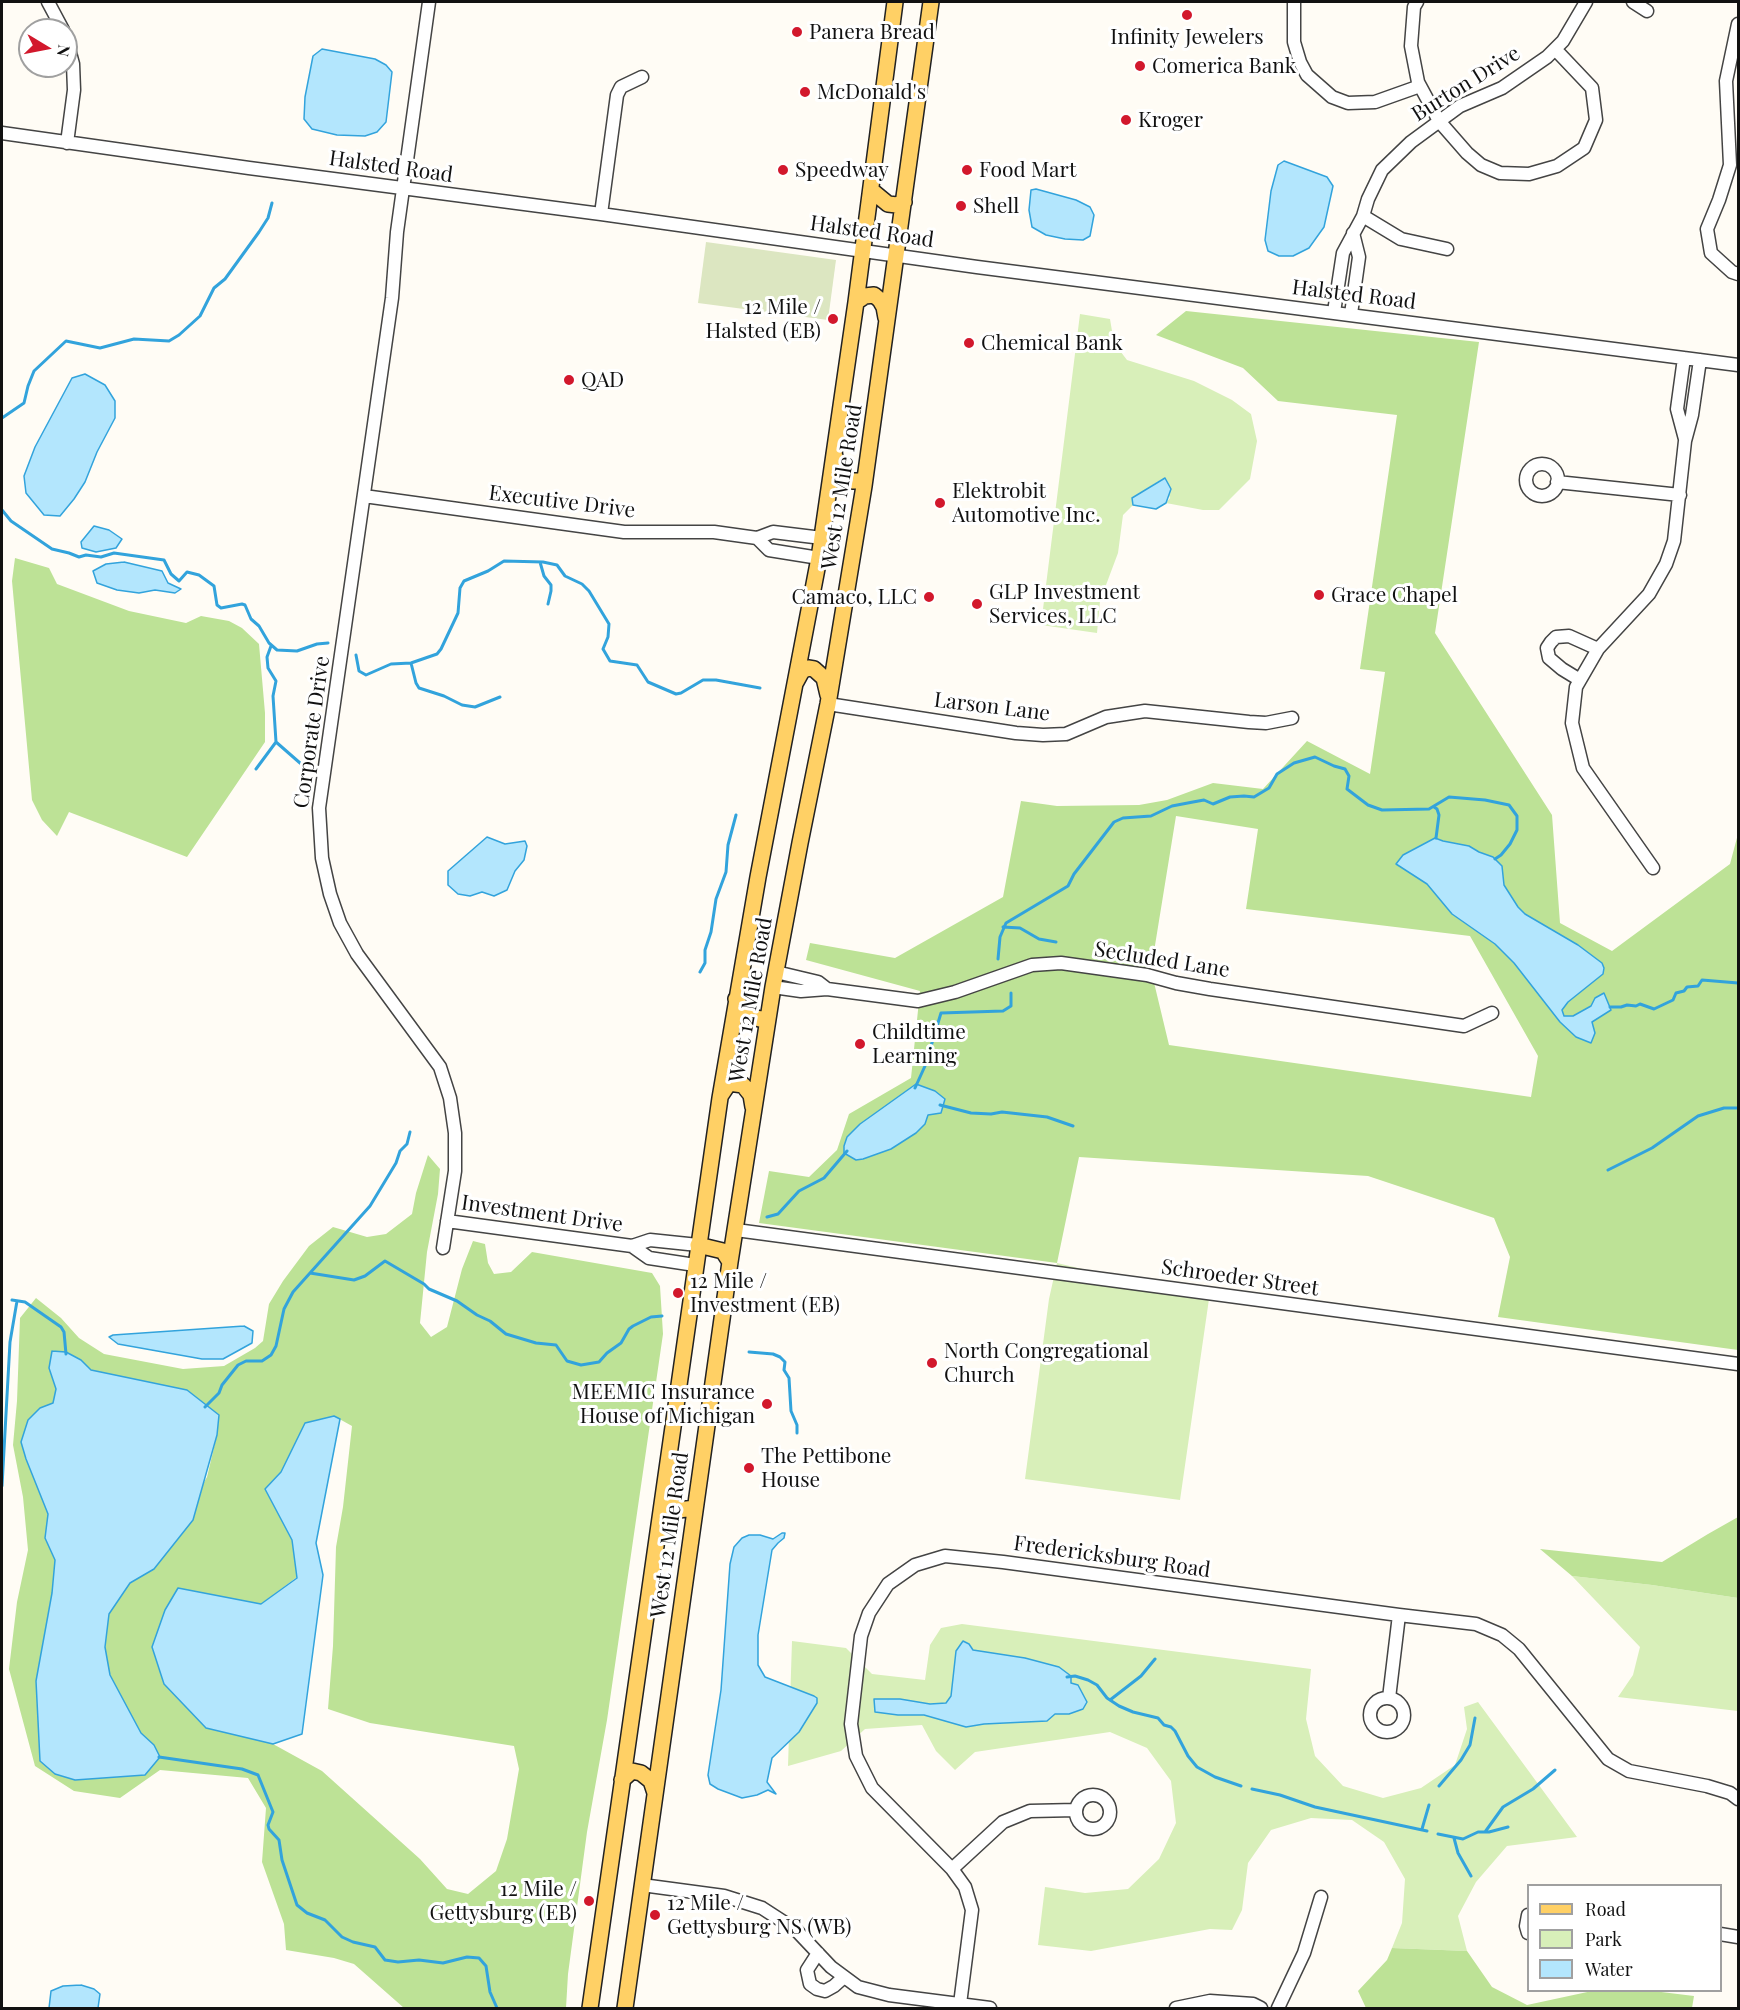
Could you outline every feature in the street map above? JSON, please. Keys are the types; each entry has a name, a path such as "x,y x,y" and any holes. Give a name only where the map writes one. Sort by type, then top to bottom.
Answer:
{"main road":[{"name":"West 12 Mile Road","path":"590,2008 720,1098 736,999 819,558 856,302 895,2"},
{"name":"West 12 Mile Road","path":"625,2008 753,1110 800,843 828,704 864,481 930,3"},
{"path":"871,190 888,204 904,202"},
{"path":"856,302 865,296 874,295 884,307 887,324"},
{"path":"834,454 846,478 852,481 864,481"},
{"path":"795,684 802,671 808,668 814,669 824,678 827,685 828,704"},
{"path":"736,999 745,1015 760,1019 768,1018"},
{"path":"720,1098 729,1083 743,1085 751,1095 753,1110"},
{"path":"698,1245 723,1251 730,1262"},
{"path":"664,1493 670,1504 678,1510 695,1508"},
{"path":"622,1780 632,1771 641,1773 651,1781 655,1793"}],"street":[{"path":"48,2 57,18"},
{"name":"Corporate Drive","path":"429,2 397,232 392,298 319,808 322,858 330,894 340,923 357,954 440,1067 450,1098 455,1133 455,1171 443,1248"},
{"path":"1294,2 1294,42 1300,62 1307,75 1332,97 1348,103 1375,102 1420,86"},
{"path":"1417,2 1414,8 1411,46 1420,86 1439,121 1467,153 1481,165 1500,172 1529,174 1557,166 1584,148 1596,120 1592,88 1555,49"},
{"name":"Burton Drive","path":"1334,312 1343,253 1363,216 1368,199 1382,170 1411,142 1460,106 1502,87 1555,49 1563,42 1586,2"},
{"path":"1633,2 1647,11"},
{"path":"1738,24 1726,81 1730,165 1719,201 1707,229 1711,254 1732,272 1738,274"},
{"path":"600,214 616,95 621,87 642,77"},
{"path":"68,143 74,78"},
{"name":"Halsted Road","path":"2,133 897,255 1738,365"},
{"path":"1363,216 1401,239 1447,249"},
{"path":"1352,314 1359,257 1353,233"},
{"path":"1684,358 1677,409 1685,441"},
{"path":"1653,868 1583,768 1572,723 1576,687 1598,649 1649,594 1666,564 1674,541 1685,441 1692,416 1700,360"},
{"path":"1557,482 1680,495"},
{"name":"Executive Drive","path":"364,496 624,532 714,532 757,538 773,532 822,538"},
{"name":"Executive Drive","path":"757,538 769,550 819,558"},
{"path":"1580,680 1549,658 1548,648 1551,642 1556,637 1569,636 1598,649"},
{"name":"Larson Lane","path":"828,704 1016,733 1043,735 1066,734 1106,717 1145,711 1266,723 1292,718"},
{"name":"Secluded Lane","path":"775,980 801,991 827,989 918,1001 956,992 1032,965 1061,963 1147,975 1210,989 1464,1026 1492,1014"},
{"name":"Investment Drive","path":"447,1221 632,1246 650,1240 698,1245"},
{"name":"Schroeder Street","path":"736,1230 1738,1364"},
{"name":"Investment Drive","path":"632,1246 649,1258 695,1265"},
{"name":"Fredericksburg Road","path":"960,2004 972,1910 965,1887 952,1869 872,1788 856,1756 851,1725 861,1635 869,1613 888,1584 915,1565 945,1556 1476,1624 1502,1635 1519,1649 1608,1759 1629,1771 1707,1786 1730,1793 1738,1799"},
{"path":"1389,1698 1399,1615"},
{"path":"952,1869 1003,1822 1030,1811 1076,1810"},
{"path":"642,1885 724,1896 762,1908 796,1930 844,1977 858,1987 889,1995 990,2008"},
{"path":"1278,2008 1304,1953 1321,1897"},
{"path":"1722,1934 1738,1937"},
{"path":"818,1953 807,1970 810,1984 817,1989 825,1990 844,1977"},
{"path":"1176,2008 1210,2001 1253,2004 1261,2008"}],"green space":[{"path":"706,242 836,260 828,320 698,303"},
{"path":"1186,311 1479,342 1435,633 1552,815 1560,923 1612,951 1730,864 1738,834 1738,1350 1498,1317 1510,1257 1494,1218 1368,1176 1079,1157 1057,1263 759,1223 769,1171 809,1177 837,1150 849,1114 911,1078 920,991 806,960 810,943 895,958 1003,897 1021,801 1057,806 1139,805 1167,800 1213,783 1263,789 1307,741 1370,774 1385,672 1360,669 1397,415 1278,401 1243,368 1156,335","holes":["1176,816 1258,829 1246,909 1470,936 1538,1056 1531,1097 1169,1045 1151,970"]},
{"path":"1080,314 1110,319 1114,343 1127,360 1194,381 1232,400 1251,414 1257,441 1250,479 1219,510 1203,510 1166,503 1170,498 1162,479 1132,498 1133,505 1123,515 1118,553 1100,601 1097,633 1041,625"},
{"path":"15,558 49,568 57,584 129,611 186,623 201,616 229,621 242,628 259,644 265,742 187,857 69,812 57,836 42,820 32,800 12,581"},
{"path":"428,1155 440,1169 438,1194 427,1252 420,1323 431,1337 447,1327 462,1269 473,1241 485,1244 488,1263 494,1274 511,1272 532,1252 652,1273 660,1286 663,1334 607,1720 587,1832 568,1974 566,2008 404,2008 354,1964 334,1958 286,1950 284,1924 262,1862 266,1808 248,1778 160,1770 120,1798 74,1791 35,1766 9,1669 17,1602 28,1550 23,1497 13,1445 20,1318 36,1298 61,1318 79,1338 104,1354 183,1369 224,1366 263,1341 269,1304 309,1246 333,1227 367,1237 386,1234 412,1214","holes":["81,1360 91,1370 187,1390 219,1415 217,1435 207,1477 154,1569 130,1583 109,1614 105,1647 110,1675 141,1733 154,1745 145,1775 75,1780 42,1647 52,1593 55,1560 45,1538 48,1514 26,1459 40,1408 53,1403 56,1389 49,1368","334,1416 352,1426 336,1547 333,1646 328,1709 370,1723 514,1746 519,1769 507,1839 496,1871 468,1894 447,1889 420,1859 322,1771 273,1744 206,1728 178,1588 261,1604 297,1577 292,1540 265,1489 281,1472 305,1424"]},
{"path":"1057,1263 1209,1299 1180,1500 1025,1479 1049,1299"},
{"path":"1738,1517 1738,1598 1572,1576 1540,1549 1662,1562"},
{"path":"1572,1576 1738,1598 1738,1711 1618,1697 1633,1675 1640,1647"},
{"path":"962,1624 1311,1669 1306,1719 1315,1756 1343,1786 1383,1798 1421,1788 1455,1765 1467,1729 1464,1707 1478,1702 1577,1837 1507,1846 1476,1882 1458,1916 1467,1951 1392,1948 1402,1923 1405,1879 1384,1842 1352,1820 1311,1818 1271,1830 1248,1863 1242,1910 1232,1930 1210,1929 1091,1951 1038,1945 1045,1887 1085,1893 1128,1889 1159,1859 1176,1823 1171,1781 1147,1748 1110,1732 975,1752 955,1770 936,1751 922,1725 865,1729 841,1751 788,1766 792,1641 846,1648 872,1674 925,1680 930,1645 941,1628"},
{"path":"1392,1948 1467,1951 1492,1987 1527,2005 1587,1992 1661,1992 1694,1996 1692,2008 1366,2008 1358,1991 1387,1960"}],"water":[{"path":"322,49 375,59 386,65 392,72 386,122 377,132 365,136 337,135 312,129 304,119 305,97 313,56"},
{"path":"1284,161 1327,177 1333,186 1324,227 1309,248 1293,256 1279,256 1268,251 1265,240 1271,191 1278,165"},
{"path":"1036,189 1076,200 1090,207 1094,215 1090,236 1083,240 1065,239 1046,235 1032,227 1029,210 1031,190"},
{"path":"85,374 105,385 115,401 115,418 97,452 85,482 74,499 60,516 44,515 26,493 24,476 35,447 72,378"},
{"path":"1165,478 1171,489 1166,503 1156,509 1133,505 1132,498"},
{"path":"94,526 109,530 122,539 116,548 96,552 82,548 81,542"},
{"path":"124,562 162,571 168,583 181,589 175,593 155,590 139,593 117,590 97,583 93,571 106,564"},
{"path":"487,837 505,844 525,841 527,846 524,860 515,871 507,890 494,896 482,892 470,896 458,894 448,885 448,871"},
{"path":"1435,838 1469,846 1493,857 1502,866 1504,885 1525,914 1578,945 1602,963 1603,974 1568,1002 1562,1010 1564,1016 1573,1016 1591,1006 1595,998 1604,993 1611,1010 1592,1022 1595,1033 1591,1043 1576,1037 1560,1022 1514,963 1495,944 1452,914 1427,884 1396,864 1403,855"},
{"path":"916,1084 935,1091 945,1099 941,1113 928,1115 925,1124 916,1133 891,1149 856,1160 844,1153 847,1137 860,1124"},
{"path":"244,1326 253,1331 252,1343 223,1359 202,1359 118,1344 109,1337 113,1335"},
{"path":"52,1351 66,1352 81,1360 91,1370 187,1390 219,1415 217,1435 193,1520 154,1569 130,1583 109,1614 105,1647 110,1675 141,1733 154,1745 160,1757 145,1775 75,1780 55,1774 40,1761 36,1681 52,1593 55,1560 45,1538 48,1514 21,1442 28,1420 40,1408 53,1403 56,1389 49,1368"},
{"path":"334,1416 340,1419 316,1543 323,1575 302,1734 273,1744 206,1728 164,1684 152,1647 165,1610 178,1588 261,1604 297,1578 292,1540 265,1489 281,1472 305,1423"},
{"path":"785,1533 784,1538 772,1550 758,1635 758,1665 765,1677 814,1696 817,1698 817,1703 799,1732 772,1758 767,1782 776,1794 768,1790 742,1798 710,1784 708,1775 721,1690 730,1564 734,1547 742,1538 749,1535 760,1535 773,1539"},
{"path":"963,1641 973,1650 1025,1658 1059,1667 1071,1676 1071,1683 1078,1685 1087,1702 1083,1709 1069,1714 1055,1714 1047,1721 966,1727 924,1715 875,1712 874,1699 900,1699 930,1704 946,1703 951,1696 956,1651"},
{"path":"81,1985 94,1989 100,1994 98,2008 49,2008 51,1991 63,1986"}],"waterway":[{"path":"2,418 24,403 34,371 66,341 100,348 134,339 169,341 179,335 200,316 214,288 225,279 268,218 272,203"},
{"path":"2,510 11,521 52,549 79,557 86,555 101,557 114,553 164,560 171,574 179,581 187,572 199,575 214,586 217,605 221,608 245,605 251,619 277,650 297,651 328,643"},
{"path":"356,655 359,671 366,675 391,664 411,663 437,654 458,613 460,588 464,581 504,561 543,562 557,565 565,576 582,584 589,591 609,624 608,637 603,649 610,661 637,665 648,682 676,694 703,680 716,680 760,688"},
{"path":"540,562 544,576 551,585 548,604"},
{"path":"271,646 267,657 268,668 276,681 273,696 276,742 308,770"},
{"path":"411,663 419,688 462,705 475,707 500,697"},
{"path":"256,769 276,742"},
{"path":"998,959 1000,937 1006,923 1068,886 1074,874 1114,822 1123,818 1151,816 1172,806 1204,800 1213,804 1230,797 1254,797 1269,788 1277,774 1294,763 1315,757 1345,769 1349,776 1347,789 1368,805 1382,810 1429,809 1449,797 1509,805 1517,816 1517,830 1510,844 1495,859"},
{"path":"1434,807 1439,815 1436,838"},
{"path":"700,972 705,963 705,950 711,932 716,899 726,872 728,845 736,815"},
{"path":"1003,927 1020,928 1039,939 1056,942"},
{"path":"1610,1007 1640,1004 1654,1009 1673,1000 1676,993 1684,991 1687,987 1698,986 1702,980 1738,983"},
{"path":"915,1088 925,1066 941,1013 1003,1011 1011,1006 1011,993"},
{"path":"940,1105 971,1113 1002,1112 1047,1117 1073,1126"},
{"path":"1608,1170 1652,1148 1698,1116 1724,1108 1738,1108"},
{"path":"205,1407 219,1393 222,1385 238,1365 246,1361 262,1361 271,1355 276,1346 284,1309 293,1292 370,1206 396,1163 400,1151 407,1144 410,1132"},
{"path":"767,1217 778,1214 799,1191 824,1178 847,1151"},
{"path":"310,1273 354,1280 365,1276 385,1261 429,1289 457,1301 490,1321 506,1334 536,1343 556,1345 567,1361 581,1365 599,1362 621,1343 633,1326 651,1317 662,1316"},
{"path":"12,1300 25,1302 61,1327 64,1332 66,1354"},
{"path":"2,1486 10,1342 17,1301"},
{"path":"749,1352 773,1354 785,1362 784,1370 789,1378 791,1411 797,1425 797,1433"},
{"path":"1110,1700 1141,1676 1155,1659"},
{"path":"1067,1677 1075,1676 1088,1680 1097,1685 1107,1698 1119,1706 1158,1718 1164,1725 1175,1731 1188,1756 1197,1767 1215,1777 1241,1786"},
{"path":"1439,1786 1461,1760 1470,1745 1475,1718"},
{"path":"159,1757 242,1769 258,1775 273,1812 268,1825 269,1829 279,1840 282,1860 297,1905 307,1913 325,1920 342,1937 375,1947 385,1960 443,1963 467,1957 479,1958 486,1966 490,1992 497,2008"},
{"path":"1485,1832 1503,1807 1533,1789 1555,1770"},
{"path":"1252,1789 1280,1795 1315,1807 1427,1831"},
{"path":"1422,1829 1429,1805"},
{"path":"1438,1834 1463,1839 1478,1832 1489,1832 1508,1827"},
{"path":"1454,1838 1458,1853 1471,1876"}],"place":[{"name":"Infinity Jewelers","path":"1187,15"},
{"name":"Panera Bread","path":"797,32"},
{"name":"Comerica Bank","path":"1140,66"},
{"name":"McDonald's","path":"805,92"},
{"name":"Kroger","path":"1126,120"},
{"name":"Speedway","path":"783,170"},
{"name":"Food Mart","path":"967,170"},
{"name":"Shell","path":"961,206"},
{"name":"12 Mile / Halsted (EB)","path":"833,319"},
{"name":"Chemical Bank","path":"969,343"},
{"name":"QAD","path":"569,380"},
{"name":"Elektrobit Automotive Inc.","path":"940,503"},
{"name":"Grace Chapel","path":"1319,595"},
{"name":"Camaco, LLC","path":"929,597"},
{"name":"GLP Investment Services, LLC","path":"977,604"},
{"name":"Childtime Learning","path":"860,1044"},
{"name":"12 Mile / Investment (EB)","path":"678,1293"},
{"name":"North Congregational Church","path":"932,1363"},
{"name":"MEEMIC Insurance House of Michigan","path":"767,1404"},
{"name":"The Pettibone House","path":"749,1468"},
{"name":"12 Mile / Gettysburg (EB)","path":"589,1901"},
{"name":"12 Mile / Gettysburg NS (WB)","path":"655,1915"}]}
